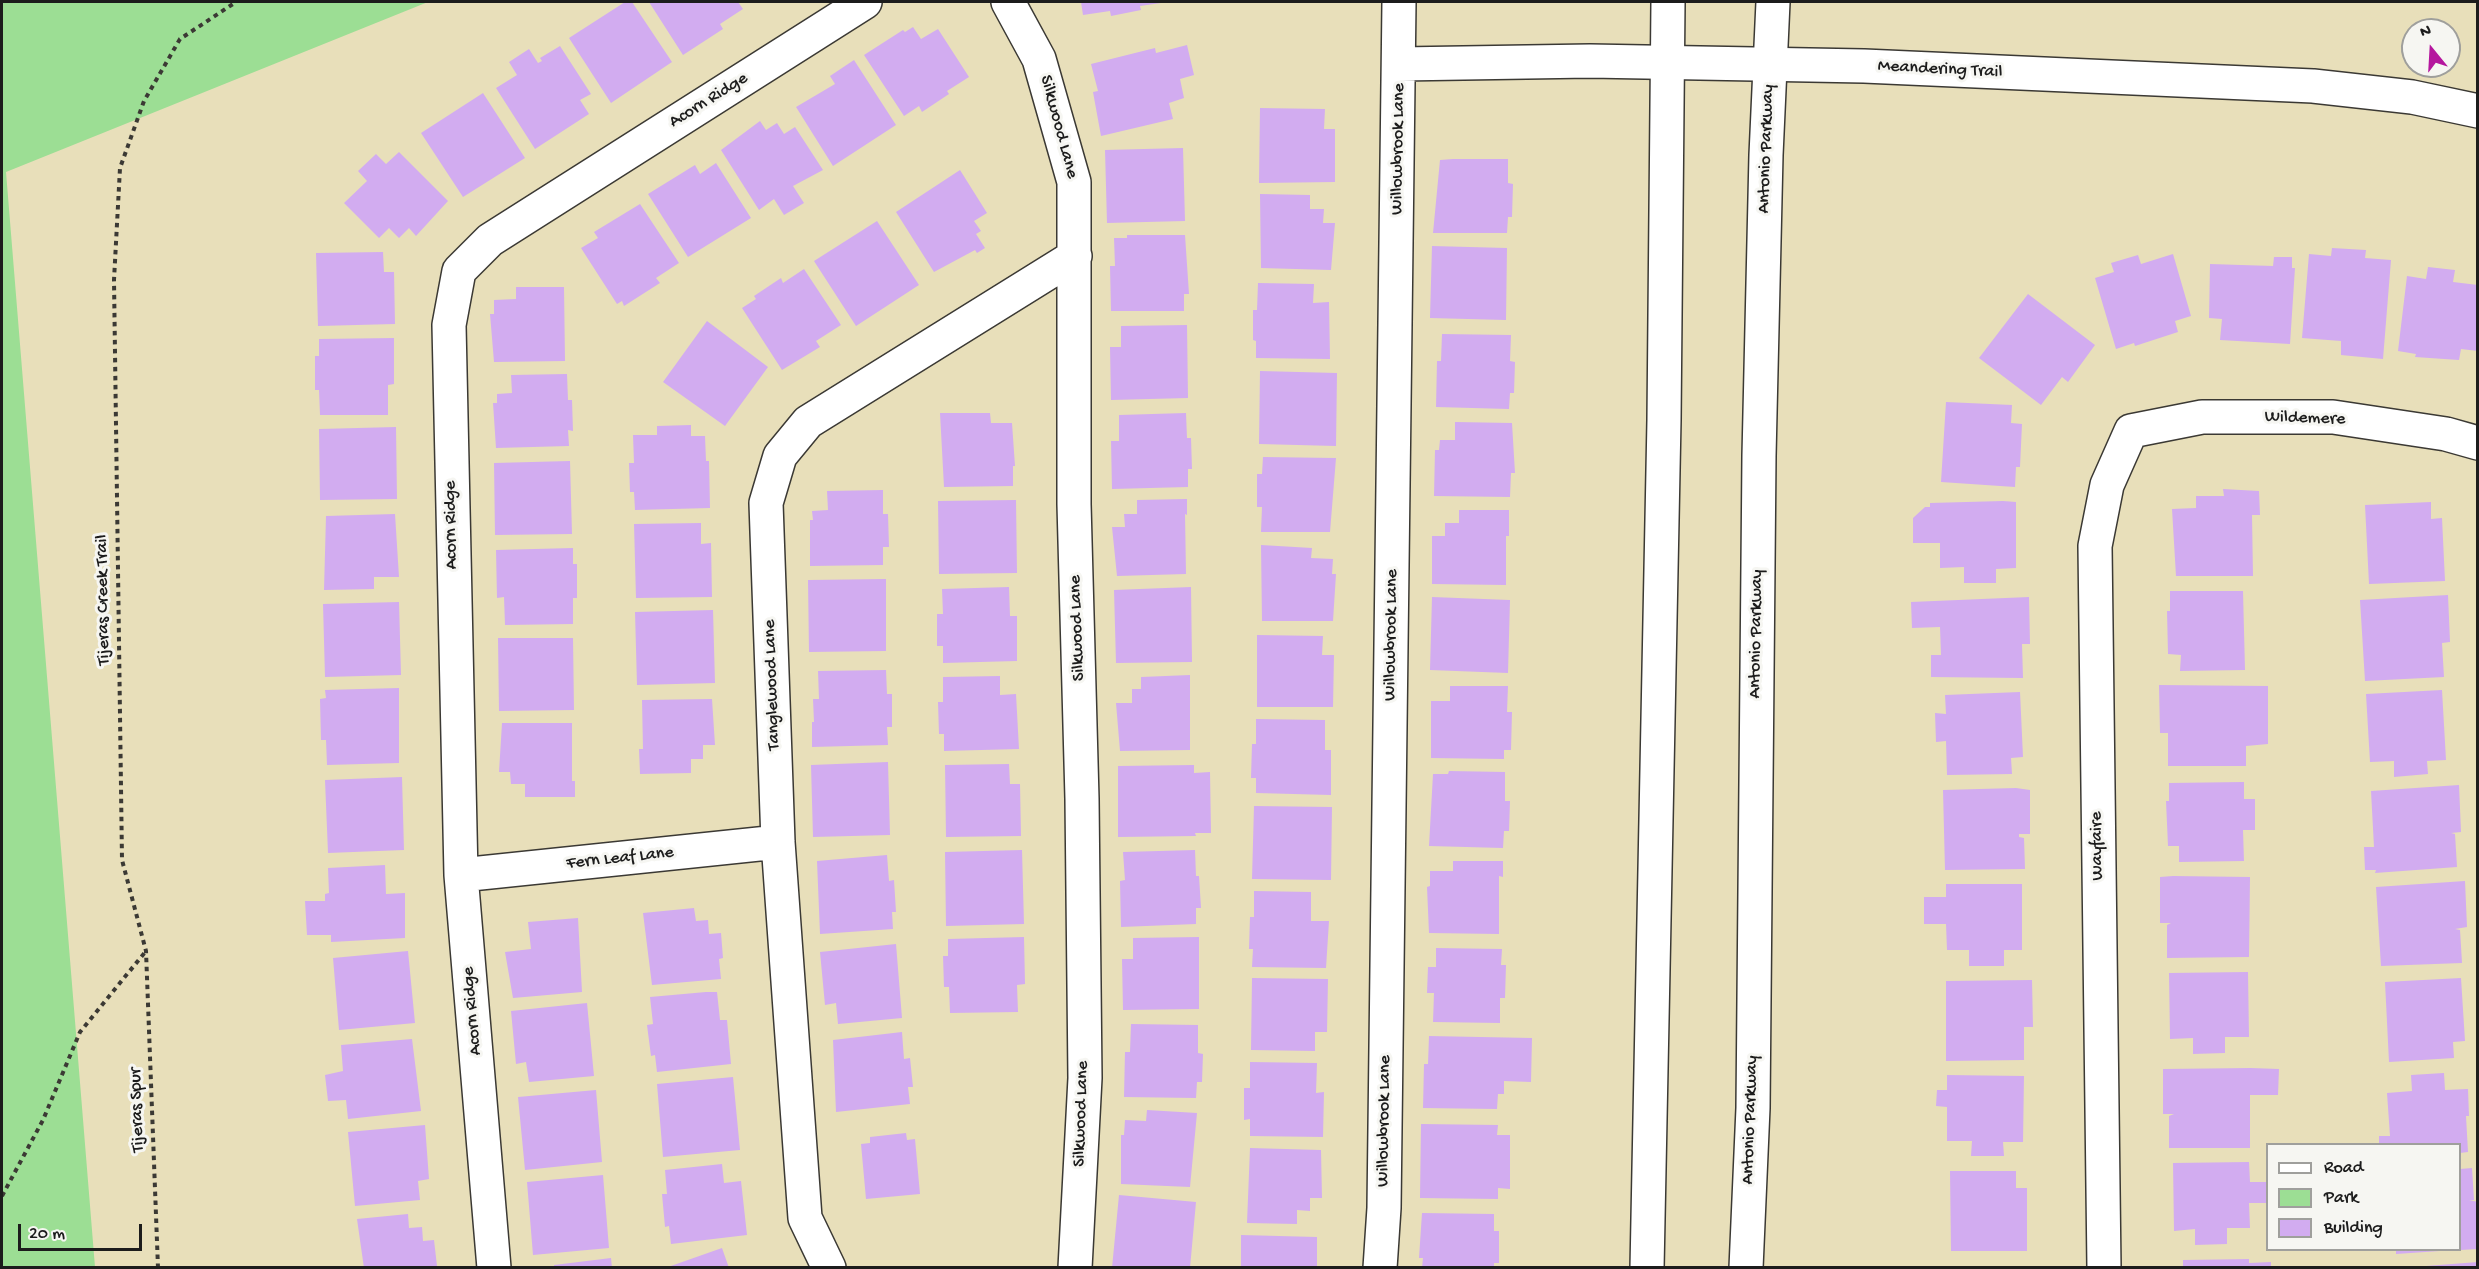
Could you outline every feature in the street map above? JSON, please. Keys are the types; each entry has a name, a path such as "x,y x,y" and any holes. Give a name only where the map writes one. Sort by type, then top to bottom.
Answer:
{"street":[{"name":"Acorn Ridge","path":"494,1268 461,876 449,325 459,271 489,240 865,2"},
{"name":"Silkwood Lane","path":"1008,2 1039,59 1074,182 1074,504 1082,799 1085,1078 1075,1268"},
{"name":"Willowbrook Lane","path":"1380,1268 1384,1208 1399,2"},
{"path":"1647,1268 1664,420 1668,2"},
{"name":"Antonio Parkway","path":"1746,1268 1753,1108 1759,456 1766,155 1773,2"},
{"name":"Meandering Trail","path":"1400,64 1666,63 1864,66 2313,86 2412,97 2478,111"},
{"name":"Tanglewood Lane","path":"829,1268 805,1218 778,842 766,503 780,456 808,422 1075,256"},
{"name":"Wildemere","path":"2131,431 2202,417 2332,417 2446,434 2478,443"},
{"name":"Wayfaire","path":"2104,1268 2094,546 2107,485 2131,431"},
{"name":"Fern Leaf Lane","path":"461,876 778,842"}],"path":[{"name":"Tijeras Creek Trail","path":"146,951 122,860 114,280 120,168 144,101 180,39 236,2"},
{"path":"2,1196 43,1120 80,1032 146,951"},
{"name":"Tijeras Spur","path":"146,951 158,1268"}],"green space":[{"path":"2,2 428,2 6,172 95,1267 2,1267"}],"building":[{"path":"625,2 632,2 672,62 611,103 569,38"},
{"path":"649,2 738,2 743,9 720,24 723,29 683,55"},
{"path":"1081,2 1161,3 1140,6 1141,10 1111,16 1110,11 1083,15"},
{"path":"913,27 921,39 938,29 969,77 947,91 949,94 922,112 919,106 904,116 864,55 903,30 905,32"},
{"path":"1187,45 1194,75 1180,79 1184,98 1169,103 1173,119 1101,136 1093,92 1098,91 1091,64 1155,48 1156,53"},
{"path":"560,46 591,94 580,100 589,114 535,149 496,88 517,75 509,62 529,49 538,63 542,61 540,58"},
{"path":"854,60 896,125 833,166 796,107 835,84 830,76"},
{"path":"483,93 525,158 463,197 421,133"},
{"path":"1260,108 1325,109 1324,129 1335,129 1335,182 1259,183"},
{"path":"760,121 766,130 777,123 784,134 795,127 823,170 793,186 804,203 784,215 774,199 759,210 721,150"},
{"path":"1183,148 1185,221 1107,223 1105,150"},
{"path":"399,152 448,201 416,236 409,228 399,238 389,228 379,238 344,203 367,181 358,171 376,154 386,164"},
{"path":"1508,159 1508,183 1513,184 1512,217 1508,217 1507,233 1433,233 1440,160"},
{"path":"716,163 751,218 688,257 648,194 695,165 700,174"},
{"path":"960,170 987,213 974,221 981,231 976,234 985,248 977,253 975,250 934,272 896,212"},
{"path":"1260,194 1310,195 1310,209 1324,209 1323,223 1335,223 1331,270 1261,268"},
{"path":"640,204 679,263 656,278 660,283 624,306 622,301 617,304 581,248 598,238 594,232"},
{"path":"877,221 919,285 856,326 814,261"},
{"path":"1127,235 1185,235 1189,294 1184,294 1184,311 1111,311 1110,266 1115,266 1114,238 1127,238"},
{"path":"1432,246 1507,248 1506,320 1430,318"},
{"path":"2332,248 2366,250 2365,258 2391,260 2383,359 2341,355 2341,341 2302,338 2309,254 2331,256"},
{"path":"383,252 384,272 394,272 395,324 318,326 316,253"},
{"path":"2173,254 2191,316 2175,321 2178,332 2135,346 2134,343 2116,349 2095,278 2114,272 2111,263 2138,255 2141,264"},
{"path":"2274,257 2292,257 2292,268 2295,268 2290,344 2220,340 2222,319 2209,318 2210,264 2273,266"},
{"path":"2428,267 2455,270 2453,282 2478,285 2478,351 2461,349 2459,360 2415,357 2416,354 2398,351 2407,276 2426,279"},
{"path":"804,269 841,325 816,341 820,347 782,370 742,308 756,299 754,296 781,278 783,283"},
{"path":"1258,283 1314,284 1313,303 1329,302 1330,359 1256,358 1256,341 1253,340 1253,310 1257,310"},
{"path":"516,287 564,287 565,361 494,362 490,314 494,314 494,300 516,299"},
{"path":"2028,294 2095,345 2068,382 2062,377 2041,405 1979,358"},
{"path":"707,321 768,367 725,426 663,382"},
{"path":"1187,325 1188,398 1111,400 1110,347 1121,347 1121,326"},
{"path":"1442,334 1511,335 1510,361 1515,362 1514,393 1510,393 1509,409 1436,407 1437,361 1441,361"},
{"path":"394,338 394,384 388,385 388,415 320,415 319,390 315,390 315,356 319,356 319,339"},
{"path":"1260,371 1337,373 1336,446 1259,444"},
{"path":"567,374 568,400 572,400 573,431 568,430 569,446 496,448 493,403 497,403 497,394 512,393 511,375"},
{"path":"1946,402 2012,405 2011,423 2022,424 2020,467 2016,467 2015,487 1941,482"},
{"path":"940,413 990,413 991,423 1012,423 1015,466 1013,466 1013,486 944,487"},
{"path":"1186,413 1187,438 1191,438 1192,469 1188,469 1188,487 1112,489 1111,441 1119,441 1119,415"},
{"path":"1455,422 1512,423 1515,473 1511,473 1510,497 1434,496 1435,450 1439,450 1440,440 1455,440"},
{"path":"691,425 691,436 705,436 706,461 709,461 710,508 635,510 634,492 630,492 629,463 634,463 633,435 657,435 657,426"},
{"path":"396,427 397,499 320,500 319,429"},
{"path":"1263,457 1336,458 1330,532 1261,532 1262,507 1257,507 1257,474 1262,474"},
{"path":"570,461 572,534 495,535 494,463"},
{"path":"2223,489 2259,491 2260,515 2252,515 2253,576 2176,576 2172,509 2196,508 2196,496 2224,496"},
{"path":"883,490 883,514 888,514 889,547 883,547 883,565 810,566 812,511 828,510 827,491"},
{"path":"1187,499 1186,574 1117,576 1112,527 1125,527 1124,514 1137,514 1137,500"},
{"path":"1016,500 1017,573 939,574 938,501"},
{"path":"2016,502 2016,568 1996,569 1996,583 1964,583 1964,567 1940,568 1940,543 1913,543 1913,518 1925,507 1930,507 1930,503"},
{"path":"2431,502 2431,519 2442,518 2445,581 2369,584 2365,505"},
{"path":"1459,510 1509,510 1509,536 1506,536 1506,585 1432,584 1432,536 1445,536 1445,523 1459,523"},
{"path":"395,514 399,577 374,577 374,589 324,590 326,516"},
{"path":"701,523 701,544 711,543 712,597 636,598 634,524"},
{"path":"1261,545 1312,548 1311,558 1333,559 1332,574 1336,574 1333,621 1262,621"},
{"path":"573,548 573,564 577,564 577,598 573,598 573,624 505,625 504,597 497,598 496,550"},
{"path":"886,579 886,651 809,652 808,580"},
{"path":"1009,587 1010,616 1017,616 1017,661 943,663 943,646 937,646 937,614 943,614 942,589"},
{"path":"1191,587 1192,662 1116,663 1114,590"},
{"path":"2170,591 2243,591 2245,670 2180,671 2181,655 2168,654 2167,611 2170,611"},
{"path":"2448,595 2450,642 2442,643 2444,677 2365,681 2360,600"},
{"path":"1432,597 1510,600 1508,673 1430,670"},
{"path":"2029,597 2030,644 2022,644 2023,678 1931,677 1931,655 1941,655 1940,627 1912,628 1911,602"},
{"path":"399,602 401,675 325,677 323,604"},
{"path":"713,610 715,683 637,685 635,612"},
{"path":"1257,635 1323,636 1322,655 1334,655 1333,707 1257,707"},
{"path":"498,638 573,638 574,710 499,711"},
{"path":"886,670 887,694 892,694 892,727 887,727 888,745 812,747 813,699 819,699 818,671"},
{"path":"1190,675 1190,750 1120,751 1116,703 1132,703 1132,689 1141,689 1141,677"},
{"path":"1000,676 1000,695 1016,694 1019,749 944,751 944,734 939,734 938,702 943,702 943,677"},
{"path":"2159,685 2268,686 2268,744 2246,746 2246,766 2168,766 2168,733 2160,733"},
{"path":"1450,686 1508,686 1507,712 1512,712 1511,750 1504,750 1504,759 1431,758 1431,701 1450,701"},
{"path":"399,688 399,763 327,765 326,740 321,740 320,699 326,698 325,690"},
{"path":"2442,690 2446,760 2427,761 2428,774 2394,777 2394,761 2370,762 2366,694"},
{"path":"2020,692 2023,757 2011,758 2012,774 1947,775 1946,741 1936,742 1935,713 1946,714 1945,695"},
{"path":"712,699 715,745 703,745 703,759 691,759 691,773 640,774 639,749 643,749 642,700"},
{"path":"1256,719 1325,720 1325,750 1331,750 1331,795 1256,793 1256,778 1251,778 1252,744 1256,744"},
{"path":"502,723 572,723 572,781 575,781 575,797 525,797 525,784 511,784 510,772 499,772"},
{"path":"888,762 890,835 813,837 811,765"},
{"path":"1009,764 1010,784 1020,784 1021,836 946,837 945,765"},
{"path":"1194,765 1194,773 1210,772 1211,833 1195,833 1196,836 1118,837 1118,766"},
{"path":"1449,771 1505,772 1505,801 1510,801 1509,831 1504,831 1503,848 1429,846 1433,774 1448,774"},
{"path":"402,777 404,850 328,853 325,780"},
{"path":"2244,782 2244,799 2255,799 2255,830 2243,830 2244,861 2179,862 2179,846 2168,846 2166,801 2169,801 2169,783"},
{"path":"2459,785 2461,832 2451,833 2455,834 2457,867 2375,873 2376,870 2365,870 2364,847 2374,847 2371,791"},
{"path":"2016,788 2030,790 2030,834 2019,834 2019,837 2024,838 2025,869 1945,870 1943,790"},
{"path":"1254,806 1332,807 1331,880 1252,879"},
{"path":"1022,850 1024,924 946,926 945,852"},
{"path":"1195,850 1201,908 1196,908 1196,924 1121,927 1120,881 1125,880 1123,852"},
{"path":"887,855 889,881 894,880 896,912 892,912 893,929 820,934 817,861"},
{"path":"1453,861 1503,861 1503,877 1499,876 1499,934 1429,933 1427,887 1430,886 1430,871 1453,871"},
{"path":"385,865 386,894 405,893 405,938 331,942 331,935 307,935 305,901 325,901 325,894 329,893 328,868"},
{"path":"2160,877 2250,877 2249,957 2167,958 2167,925 2171,923 2160,923"},
{"path":"2465,881 2467,927 2455,929 2460,930 2462,963 2381,966 2376,887"},
{"path":"1946,884 2022,884 2022,950 2004,950 2004,966 1969,966 1969,950 1947,950 1946,924 1924,924 1924,897 1946,897"},
{"path":"1254,891 1311,892 1311,921 1329,921 1326,968 1252,967 1253,949 1249,949 1250,917 1254,917"},
{"path":"694,908 696,921 708,920 709,934 721,933 723,958 719,959 721,979 652,985 643,913"},
{"path":"578,918 582,992 513,998 505,952 531,949 528,922"},
{"path":"1024,937 1025,984 1017,985 1018,1012 950,1013 949,987 944,987 943,956 948,956 948,939"},
{"path":"1199,937 1199,1009 1123,1010 1122,959 1133,959 1133,938"},
{"path":"896,944 902,1018 838,1024 836,1003 825,1005 820,952"},
{"path":"1436,948 1502,949 1501,965 1506,965 1505,998 1500,998 1500,1023 1433,1022 1434,993 1427,993 1428,967 1436,967"},
{"path":"408,951 415,1023 339,1030 333,958"},
{"path":"2248,972 2249,1037 2225,1037 2225,1053 2193,1054 2193,1038 2170,1039 2169,973"},
{"path":"1252,978 1328,979 1327,1032 1315,1032 1315,1051 1251,1050"},
{"path":"2461,978 2465,1041 2453,1042 2454,1058 2389,1062 2385,982"},
{"path":"2032,980 2033,1027 2024,1027 2024,1060 1946,1061 1946,981"},
{"path":"717,992 720,1020 727,1020 731,1064 657,1072 655,1055 651,1056 647,1025 653,1024 650,997"},
{"path":"587,1003 594,1076 529,1082 526,1062 516,1064 511,1011"},
{"path":"1131,1024 1198,1025 1198,1053 1203,1054 1202,1082 1197,1082 1196,1098 1124,1097 1125,1052 1130,1052"},
{"path":"902,1032 904,1059 910,1058 913,1087 908,1087 910,1104 836,1112 833,1040"},
{"path":"1429,1036 1532,1038 1531,1082 1504,1081 1504,1094 1498,1094 1497,1109 1423,1108 1424,1064 1428,1064"},
{"path":"412,1039 421,1111 348,1119 346,1100 328,1101 325,1075 343,1071 341,1045"},
{"path":"1250,1062 1317,1063 1316,1093 1324,1092 1323,1137 1250,1136 1250,1119 1244,1120 1244,1088 1250,1088"},
{"path":"2163,1069 2279,1069 2278,1095 2250,1095 2250,1148 2169,1148 2169,1116 2174,1114 2163,1114"},
{"path":"2444,1073 2445,1090 2468,1089 2469,1116 2466,1116 2468,1152 2461,1153 2461,1143 2379,1143 2379,1136 2390,1136 2387,1093 2412,1091 2411,1075"},
{"path":"1947,1075 2024,1076 2023,1142 2003,1142 2004,1156 1971,1156 1972,1141 1947,1141 1947,1107 1936,1106 1937,1090 1947,1090"},
{"path":"733,1077 740,1150 663,1157 657,1084"},
{"path":"596,1090 602,1162 525,1170 518,1097"},
{"path":"1147,1110 1197,1113 1190,1187 1121,1184 1121,1135 1124,1135 1125,1120 1146,1121"},
{"path":"1421,1124 1498,1125 1497,1135 1510,1135 1510,1189 1498,1188 1498,1199 1420,1198"},
{"path":"425,1125 429,1179 418,1181 420,1200 355,1206 348,1132"},
{"path":"906,1133 907,1140 915,1139 920,1194 866,1199 861,1144 870,1143 870,1137"},
{"path":"1250,1148 1321,1150 1322,1198 1310,1198 1310,1211 1297,1210 1297,1224 1247,1223"},
{"path":"2249,1162 2250,1182 2266,1182 2266,1203 2249,1203 2250,1228 2227,1228 2227,1244 2195,1245 2195,1229 2174,1231 2173,1163"},
{"path":"722,1164 724,1183 741,1181 747,1235 671,1244 669,1226 665,1227 662,1194 667,1194 665,1170"},
{"path":"2472,1168 2474,1200 2469,1200 2478,1202 2478,1249 2461,1250 2461,1169"},
{"path":"1950,1171 2016,1171 2016,1188 2027,1188 2027,1251 1951,1251"},
{"path":"603,1175 609,1248 533,1255 527,1182"},
{"path":"1119,1195 1196,1202 1190,1268 1112,1268"},
{"path":"1422,1213 1494,1214 1494,1231 1499,1231 1499,1263 1494,1263 1494,1268 1422,1268 1423,1258 1419,1258"},
{"path":"408,1214 409,1228 422,1227 423,1241 434,1240 437,1266 364,1268 357,1219"},
{"path":"1241,1235 1317,1237 1317,1268 1241,1268"},
{"path":"722,1248 729,1268 668,1268 668,1267"},
{"path":"2396,1251 2440,1251 2396,1254"},
{"path":"611,1258 612,1268 554,1268 554,1265"},
{"path":"2249,1259 2249,1263 2271,1262 2271,1268 2183,1268 2183,1260"},
{"path":"2478,1262 2478,1268 2426,1268 2426,1266"}]}
